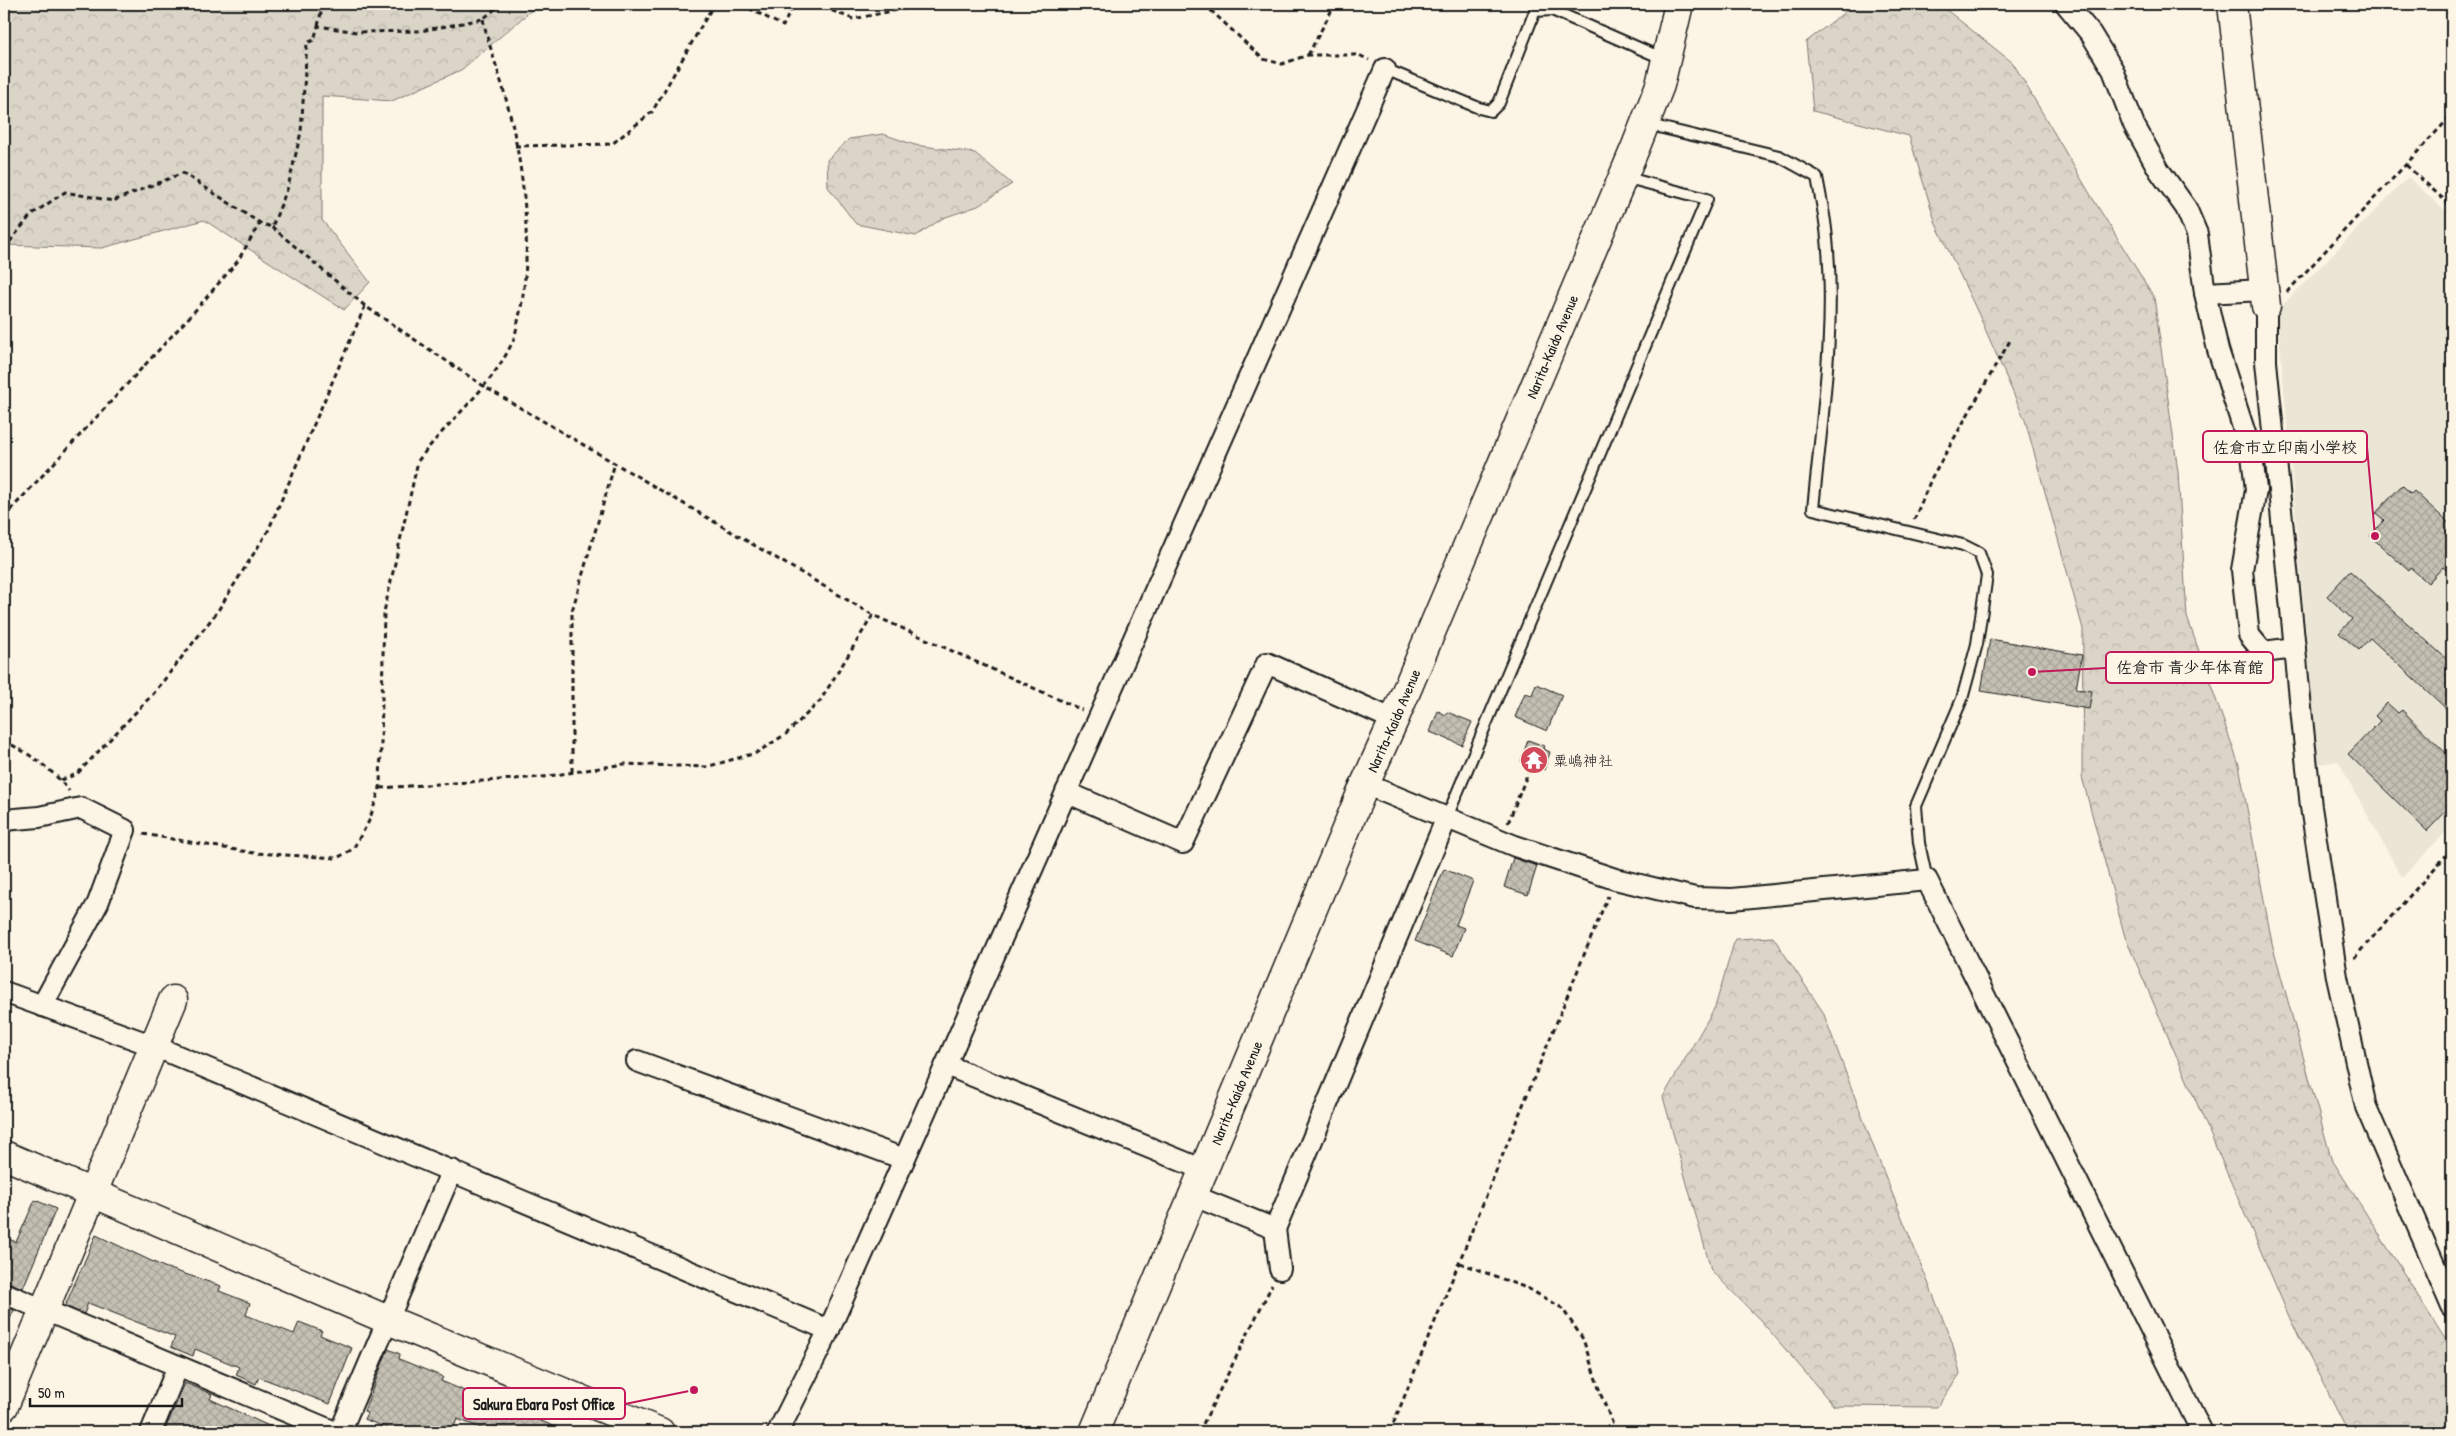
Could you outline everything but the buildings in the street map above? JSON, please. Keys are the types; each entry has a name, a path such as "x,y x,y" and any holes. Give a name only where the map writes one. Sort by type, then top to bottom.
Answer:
{"main road":[{"name":"Narita-Kaido Avenue","path":"1094,1432 1365,784 1394,720 1645,124 1660,85 1679,4"},
{"path":"2232,4 2265,298"},
{"path":"4,1406 174,1000"},
{"path":"4,1155 388,1320 660,1432"}],"street":[{"path":"2066,4 2091,34 2113,70 2134,126 2159,170 2186,208 2197,234 2204,293 2218,350 2252,455 2256,490 2242,570 2249,635 2264,652 2295,648"},
{"path":"778,1432 829,1330 1385,69"},
{"path":"2204,293 2265,298 2266,362 2311,807 2337,977 2366,1107 2452,1306"},
{"path":"1066,792 1183,843 1267,663 1394,720"},
{"path":"1365,784 1502,840 1615,879 1695,898 1732,899 1927,880 2202,1432"},
{"path":"4,820 39,817 81,808 125,830 98,903 42,1006"},
{"path":"1280,1269 1274,1229 1447,817"},
{"path":"4,992 154,1046 829,1330"},
{"path":"637,1061 904,1159"},
{"path":"946,1065 1204,1170"},
{"path":"340,1432 452,1170"},
{"path":"1194,1196 1274,1229"},
{"path":"4,1293 178,1366 307,1427 335,1432"},
{"path":"150,1432 178,1366"}],"lane":[{"path":"1385,69 1479,108 1491,111 1499,103 1535,11 1552,10 1665,59"},
{"path":"1645,124 1779,156 1817,177 1826,230 1829,306 1828,359 1813,509 1963,545 1979,553 1987,575 1977,644 1962,699 1916,806 1919,842 1927,880"},
{"path":"1447,817 1707,199 1623,176"}],"path":[{"path":"272,227 288,187 301,132 307,44 314,40 323,4"},
{"path":"318,26 357,32 421,31 483,19 501,4"},
{"path":"515,146 612,144 652,112 714,4"},
{"path":"741,4 783,26 794,4"},
{"path":"815,4 853,19 927,4"},
{"path":"1204,4 1263,59 1282,64 1308,56 1359,55 1385,69"},
{"path":"1308,56 1336,4"},
{"path":"125,830 254,853 337,858 353,849 369,821 380,788 384,612 418,462 430,444 485,386 513,342 523,298 527,258 524,210 515,146 506,99 491,55 483,19"},
{"path":"2265,298 2292,289 2452,115"},
{"path":"2406,164 2452,207"},
{"path":"4,249 31,215 65,192 113,201 184,173 260,223 272,227 364,306 485,386 873,615 1098,718"},
{"path":"4,517 193,313 237,262 260,223"},
{"path":"62,780 78,774 154,693 217,612 268,531 364,306"},
{"path":"1909,532 1932,477 2011,339"},
{"path":"572,772 572,611 615,463"},
{"path":"380,788 543,777 624,764 706,767 756,753 786,734 820,702 873,615"},
{"path":"4,741 16,747 62,780 81,808"},
{"path":"1502,840 1529,770"},
{"path":"2337,977 2452,849"},
{"path":"1390,1432 1615,879"},
{"path":"1460,1263 1529,1289 1562,1308 1583,1339 1601,1395 1616,1432"},
{"path":"1199,1432 1280,1269"}],"shaded area":[{"path":"2408,177 2452,217 2452,825 2402,878 2338,761 2318,764 2277,311"}],"green space":[{"path":"4,4 539,4 461,70 392,101 322,96 322,220 370,282 344,310 204,220 102,248 4,245"},
{"path":"1849,4 1939,4 2013,63 2093,199 2154,297 2178,472 2187,617 2239,765 2272,943 2331,1158 2452,1350 2452,1432 2348,1432 2291,1321 2125,937 2082,777 2083,629 2025,420 1979,315 1936,224 1909,136 1813,111 1806,42 1846,11"},
{"path":"883,134 915,145 975,153 1012,184 978,206 943,218 916,236 856,224 828,187 827,160 849,139"},
{"path":"1773,937 1823,1012 1872,1143 1952,1342 1960,1374 1937,1407 1834,1406 1762,1322 1711,1270 1663,1097 1715,1007 1735,939"}],"place":[{"name":"佐倉市立印南小学校","path":"2375,536"},
{"name":"佐倉市 青少年体育館","path":"2032,672"},
{"name":"粟嶋神社","path":"1534,760"},
{"name":"Sakura Ebara Post Office","path":"694,1390"}]}
